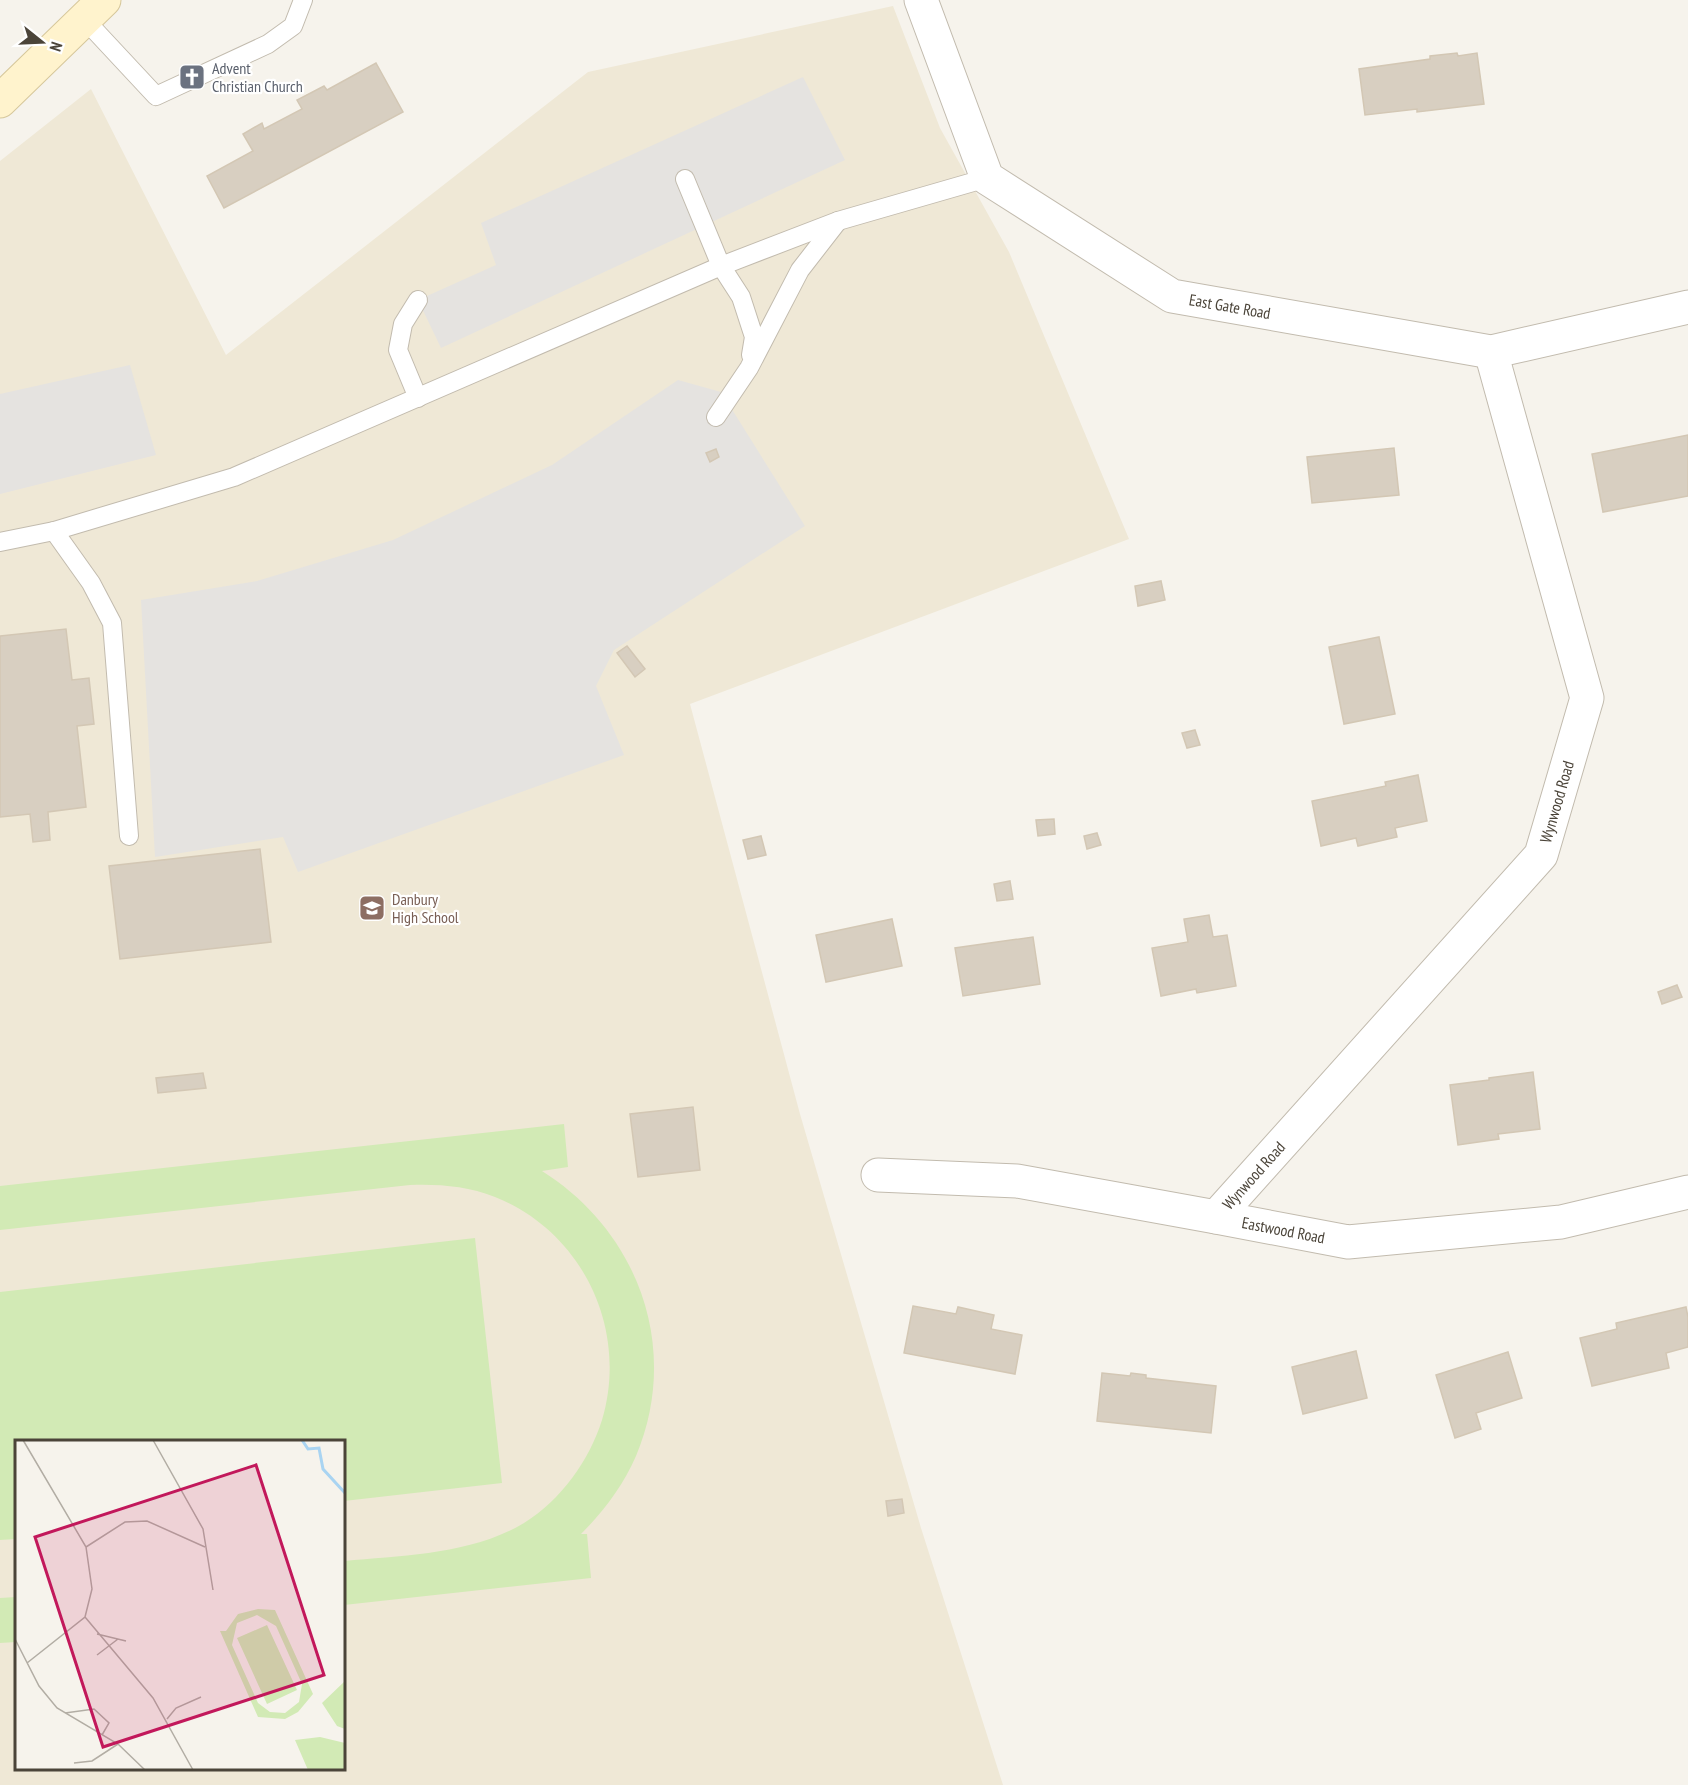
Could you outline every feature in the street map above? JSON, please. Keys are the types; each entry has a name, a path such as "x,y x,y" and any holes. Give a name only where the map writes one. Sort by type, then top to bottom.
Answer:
{"main road":[{"path":"0,101 95,9"}],"street":[{"path":"921,0 987,178"},
{"name":"East Gate Road","path":"987,178 1172,296 1491,352 1688,307"},
{"name":"Wynwood Road","path":"1216,1217 1541,855 1587,698 1491,352"},
{"name":"Eastwood Road","path":"878,1175 1017,1181 1348,1242 1560,1222 1688,1192"}],"lane":[{"path":"95,9 87,22 156,96 268,44 292,26 303,0"},
{"path":"0,542 54,531 234,477 721,266 838,221 987,178"},
{"path":"685,179 721,266 741,297 754,337 749,368"},
{"path":"716,417 749,368 800,270 838,221"},
{"path":"418,300 403,324 398,350 418,398"},
{"path":"54,531 91,583 112,623 129,836"}],"shaded area":[{"name":"Danbury High School","path":"893,6 940,128 1009,252 1129,539 690,704 800,1114 921,1528 1003,1785 0,1785 0,161 91,89 226,355 588,72"},
{"path":"803,77 845,160 441,348 418,300 496,265 481,223"},
{"path":"130,365 156,455 0,494 0,394"},
{"path":"678,380 721,392 805,526 614,650 596,686 624,755 298,872 283,837 155,857 141,600 257,581 393,540 552,465"}],"green space":[{"path":"564,1124 568,1167 542,1171 576,1196 604,1226 626,1260 642,1296 652,1335 654,1375 649,1416 636,1456 612,1498 581,1534 587,1534 591,1578 345,1605 345,1561 436,1552 482,1542 503,1534 524,1523 550,1503 572,1478 590,1450 602,1420 609,1386 609,1352 603,1319 592,1288 575,1259 553,1234 526,1213 495,1197 474,1190 442,1185 410,1185 0,1230 0,1186"},
{"path":"475,1238 502,1483 345,1501 345,1440 15,1440 15,1539 0,1540 0,1292"},
{"path":"15,1597 15,1642 0,1643 0,1598"}],"building":[{"path":"1457,53 1458,56 1477,53 1484,104 1365,115 1359,69"},
{"path":"376,63 403,112 224,208 207,176 253,151 243,134 262,123 264,129 302,109 297,100 324,86 327,90"},
{"path":"1688,435 1688,496 1603,512 1592,454"},
{"path":"1394,448 1399,495 1312,503 1307,457"},
{"path":"716,449 719,457 710,462 706,453"},
{"path":"1161,581 1165,600 1138,606 1135,586"},
{"path":"66,629 72,680 89,678 94,724 77,726 86,807 48,812 50,840 33,842 30,814 0,817 0,636"},
{"path":"1379,637 1395,714 1344,724 1329,647"},
{"path":"627,646 645,669 635,677 617,653"},
{"path":"1195,730 1200,745 1187,748 1182,733"},
{"path":"1418,775 1427,821 1395,828 1397,837 1358,846 1356,838 1321,846 1312,801 1386,786 1385,782"},
{"path":"1054,819 1055,834 1038,836 1036,820"},
{"path":"1097,833 1101,845 1087,849 1084,836"},
{"path":"761,836 766,855 748,859 743,840"},
{"path":"260,849 271,942 120,959 109,866"},
{"path":"1010,881 1013,899 997,901 994,884"},
{"path":"1209,915 1213,937 1227,935 1236,986 1197,993 1196,989 1161,996 1152,948 1188,942 1184,919"},
{"path":"892,919 902,966 826,982 816,935"},
{"path":"1033,937 1040,984 963,996 955,948"},
{"path":"1677,985 1682,997 1662,1004 1658,992"},
{"path":"1533,1072 1540,1129 1498,1134 1499,1139 1458,1145 1450,1085"},
{"path":"203,1073 206,1088 158,1093 156,1078"},
{"path":"693,1107 700,1170 638,1177 630,1114"},
{"path":"913,1306 956,1314 958,1307 994,1315 991,1329 1022,1335 1015,1374 904,1353"},
{"path":"1686,1307 1688,1347 1666,1353 1669,1368 1592,1386 1580,1338 1617,1329 1616,1323"},
{"path":"1356,1351 1367,1398 1303,1414 1292,1367"},
{"path":"1508,1352 1522,1398 1476,1413 1481,1429 1455,1438 1436,1375"},
{"path":"1102,1373 1130,1376 1131,1373 1146,1375 1146,1378 1216,1386 1211,1433 1097,1421"},
{"path":"902,1499 904,1513 888,1516 886,1501"}],"place":[{"name":"Advent Christian Church","path":"192,77"},
{"name":"Danbury High School","path":"372,908"}]}
